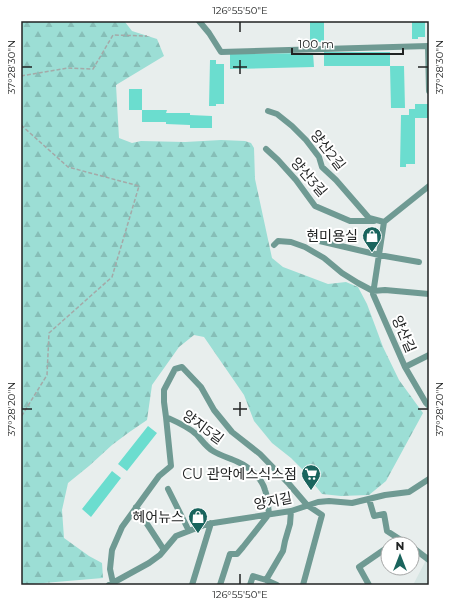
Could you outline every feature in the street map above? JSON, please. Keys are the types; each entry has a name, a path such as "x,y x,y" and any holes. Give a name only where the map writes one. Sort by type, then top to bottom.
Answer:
{"street":[{"path":"199,21 209,33 221,52 428,46 429,91"},
{"name":"양산2길","path":"268,111 277,114 302,135 320,157 322,167 336,180 369,218 384,222"},
{"name":"양산3길","path":"266,149 296,180 315,206 350,221 384,222"},
{"path":"384,222 429,186"},
{"name":"양산길","path":"384,222 373,294 405,367 429,406"},
{"path":"311,239 379,255 419,262"},
{"name":"양산길","path":"274,245 278,241 291,242 305,247 324,258 358,284 374,291 385,290 429,294"},
{"path":"405,367 429,355"},
{"name":"양지5길","path":"269,514 265,488 250,469 240,462 222,456 212,450 195,433 182,424 166,417 164,390 175,369 182,367 201,387 214,410 232,432 260,454 308,505"},
{"name":"양지길","path":"166,417 171,466 159,476 122,527 112,550 110,570 111,584 160,556 176,536 211,523 291,511 318,502 330,501 352,503 385,495 409,492 429,479"},
{"path":"168,489 189,531"},
{"path":"369,499 374,516 384,514 387,531 394,536"},
{"path":"303,585 322,515 308,505"},
{"path":"136,507 164,550"},
{"path":"266,580 283,551 290,524 291,511"},
{"path":"220,585 230,554 238,554 269,514"},
{"path":"192,585 211,523"},
{"path":"369,585 359,567 380,553"},
{"path":"420,553 429,560"},
{"path":"250,585 253,576 277,585"}],"path":[{"path":"21,76 68,68 93,69 113,35 147,36"},
{"path":"21,125 68,166 139,186 112,277 49,333 47,375 21,417"}],"shaded area":[{"path":"429,550 429,585 413,585 418,576 420,576 420,572"}],"green space":[{"path":"21,21 121,21 125,22 132,31 157,39 164,56 116,85 119,138 132,143 141,141 185,142 221,140 245,141 251,143 254,148 255,179 272,258 283,267 328,284 346,282 358,287 367,304 383,347 399,380 423,413 386,481 369,495 341,496 322,494 302,469 272,443 254,421 244,395 204,337 194,335 179,347 152,385 147,420 112,445 68,483 62,510 64,538 89,556 102,563 103,578 21,584"}],"building":[{"path":"310,21 324,21 324,42 310,42"},
{"path":"412,21 425,21 425,37 412,39"},
{"path":"324,52 390,52 390,66 324,66"},
{"path":"313,53 314,67 230,69 230,54"},
{"path":"210,60 216,60 216,64 224,64 224,104 216,104 216,106 209,106"},
{"path":"390,66 404,66 405,108 391,108"},
{"path":"129,89 142,89 142,110 129,110"},
{"path":"415,104 429,104 429,118 415,118 415,164 406,164 406,167 400,167 401,115 409,115 409,109 415,109"},
{"path":"142,110 167,110 166,113 190,113 190,115 212,116 212,128 190,128 190,125 166,124 166,122 142,122"},
{"path":"148,426 157,433 127,471 118,464"},
{"path":"112,471 121,478 91,517 82,509"}],"place":[{"name":"현미용실","path":"372,253"},
{"name":"CU 관악에스식스점","path":"311,491"},
{"name":"헤어뉴스","path":"198,534"}]}
